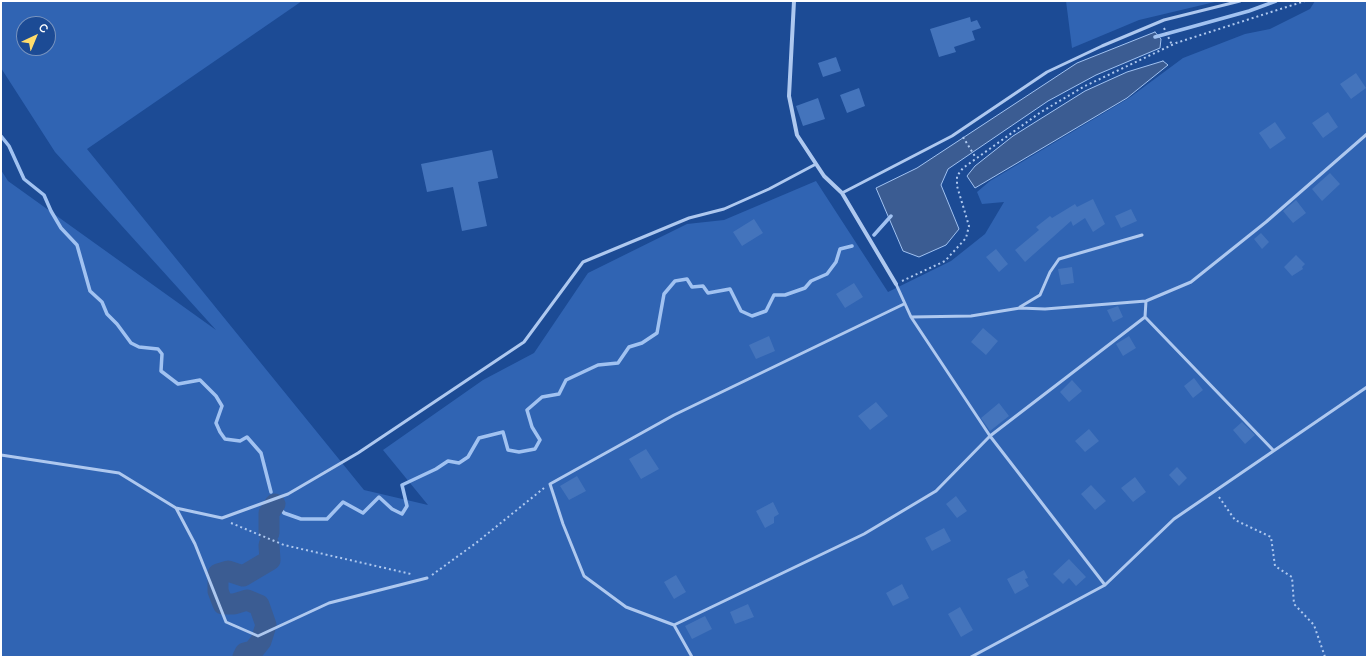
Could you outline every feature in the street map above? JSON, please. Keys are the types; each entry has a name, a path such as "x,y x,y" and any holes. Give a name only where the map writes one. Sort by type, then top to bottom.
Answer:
{"street":[{"path":"794,1 789,96 797,135 824,176 842,193 896,284"}],"lane":[{"path":"842,193 952,136 1047,72 1102,46 1164,20 1240,1"},
{"path":"911,317 972,316 1020,308 1045,309 1146,301 1191,282 1266,222 1367,134"},
{"path":"1,455 119,473 176,508 222,518 288,494 358,453 524,342 583,262 689,218 724,209 769,189 816,164"},
{"path":"1020,308 1040,295 1050,272 1060,259 1142,235"},
{"path":"896,284 911,317 990,436 1105,585"},
{"path":"1146,301 1145,317 1274,450"},
{"path":"692,657 674,625 626,607 584,576 563,524 550,484 674,415 904,304"},
{"path":"674,625 864,534 936,491 990,436 1145,317"},
{"path":"971,657 1105,585 1174,519 1367,387"},
{"path":"176,508 196,544 226,622 258,636 329,603 427,578"}],"path":[{"path":"896,284 945,261 966,238 969,226 958,186 958,176 962,168 1041,112 1085,86 1172,45 1305,1"},
{"path":"1163,26 1172,45"},
{"path":"964,140 976,158"},
{"path":"222,518 236,526 284,545 427,578 476,543 550,484"},
{"path":"1214,491 1235,520 1270,537 1274,566 1292,577 1294,604 1314,625 1325,657"}],"shaded area":[{"path":"1,1 302,1 87,149 364,490 428,505 383,450 483,380 534,353 588,273 687,224 724,220 816,181 888,292 951,261 985,234 1004,202 982,204 977,192 990,181 1129,98 1183,58 1245,34 1270,29 1310,9 1315,1 1367,1 1367,657 1,657 1,170 8,181 216,330 55,152 1,68"},
{"path":"1066,1 1219,1 1139,20 1072,48"},
{"path":"1155,32 1161,39 1160,48 1096,75 1048,101 948,169 941,185 959,229 946,245 919,257 903,251 876,188 917,168 1077,63"},
{"path":"1163,61 1168,65 1127,98 975,188 967,176 975,166 1013,136 1085,91 1127,72"}],"building":[{"path":"970,17 971,22 977,20 981,28 972,31 975,40 954,47 956,52 939,57 930,29"},
{"path":"836,57 841,71 823,77 818,63"},
{"path":"1356,73 1366,88 1351,99 1340,84"},
{"path":"859,88 865,106 847,113 840,95"},
{"path":"818,98 825,119 803,126 796,106"},
{"path":"1328,112 1338,127 1323,138 1312,123"},
{"path":"1275,122 1286,138 1270,149 1259,133"},
{"path":"492,150 498,178 478,182 487,226 462,231 453,187 427,192 421,164"},
{"path":"1330,173 1340,184 1322,201 1312,189"},
{"path":"1093,199 1105,224 1093,232 1085,218 1073,226 1071,221 1025,262 1015,250 1039,230 1036,227 1050,216 1052,218 1075,204 1077,207"},
{"path":"1296,200 1306,213 1293,223 1283,211"},
{"path":"1131,209 1137,221 1121,228 1115,216"},
{"path":"754,219 763,233 742,246 733,232"},
{"path":"1261,233 1269,242 1262,249 1254,239"},
{"path":"996,249 1008,264 999,272 986,257"},
{"path":"1296,255 1305,264 1302,267 1303,269 1292,276 1284,267"},
{"path":"1072,267 1074,283 1061,285 1058,269"},
{"path":"854,283 863,297 845,308 836,294"},
{"path":"1118,306 1123,317 1113,322 1107,310"},
{"path":"983,328 998,341 986,355 971,342"},
{"path":"769,336 775,351 756,359 749,345"},
{"path":"1129,336 1136,348 1123,356 1116,344"},
{"path":"1194,378 1203,390 1193,398 1184,386"},
{"path":"1072,380 1082,391 1069,402 1060,392"},
{"path":"876,402 888,416 870,430 858,416"},
{"path":"999,403 1009,416 990,431 981,418"},
{"path":"1242,422 1255,435 1245,444 1233,430"},
{"path":"1089,429 1099,441 1085,452 1075,441"},
{"path":"646,449 659,469 641,479 629,459"},
{"path":"1177,467 1187,478 1179,486 1169,475"},
{"path":"577,476 586,491 569,500 560,486"},
{"path":"1135,477 1146,492 1133,502 1121,488"},
{"path":"1091,485 1106,501 1095,510 1081,494"},
{"path":"956,496 967,511 957,518 946,504"},
{"path":"773,502 779,514 774,517 774,523 765,528 756,511"},
{"path":"944,528 951,541 932,551 925,538"},
{"path":"1069,559 1086,577 1076,586 1069,578 1063,584 1053,574"},
{"path":"1024,570 1028,578 1025,579 1029,586 1015,594 1007,579"},
{"path":"676,575 686,592 674,599 664,582"},
{"path":"902,584 909,598 893,606 886,593"},
{"path":"748,604 754,617 735,624 730,612"},
{"path":"960,607 973,630 961,637 948,614"},
{"path":"705,616 712,629 692,639 685,626"}],"waterway":[{"path":"1155,37 1249,11 1276,1"},
{"path":"1,136 9,146 24,179 44,195 61,228 77,245 90,291 102,302 107,314 117,324 131,343 139,347 158,349 162,354 161,371 178,384 200,380 216,396 222,406 216,423 220,432 225,439 240,441 247,437 261,453 271,492"},
{"path":"874,235 891,216"},
{"path":"274,502 284,513 301,519 327,519 343,502 363,513 379,497 392,509 402,514 407,506 402,485 436,469 448,461 459,463 468,457 479,438 503,432 508,450 519,452 535,449 540,440 532,427 527,410 542,397 559,394 566,380 598,365 618,363 629,347 642,343 657,333 664,294 675,281 687,279 692,287 703,286 708,293 730,289 741,311 752,316 766,311 774,295 785,295 805,288 811,281 827,274 836,262 840,249 852,246"},
{"path":"269,533 269,513 275,504"},
{"path":"243,657 245,653 253,651 261,641 266,625 259,605 247,600 234,604 223,604 218,591 218,574 228,571 243,576 270,560 269,545"}]}
